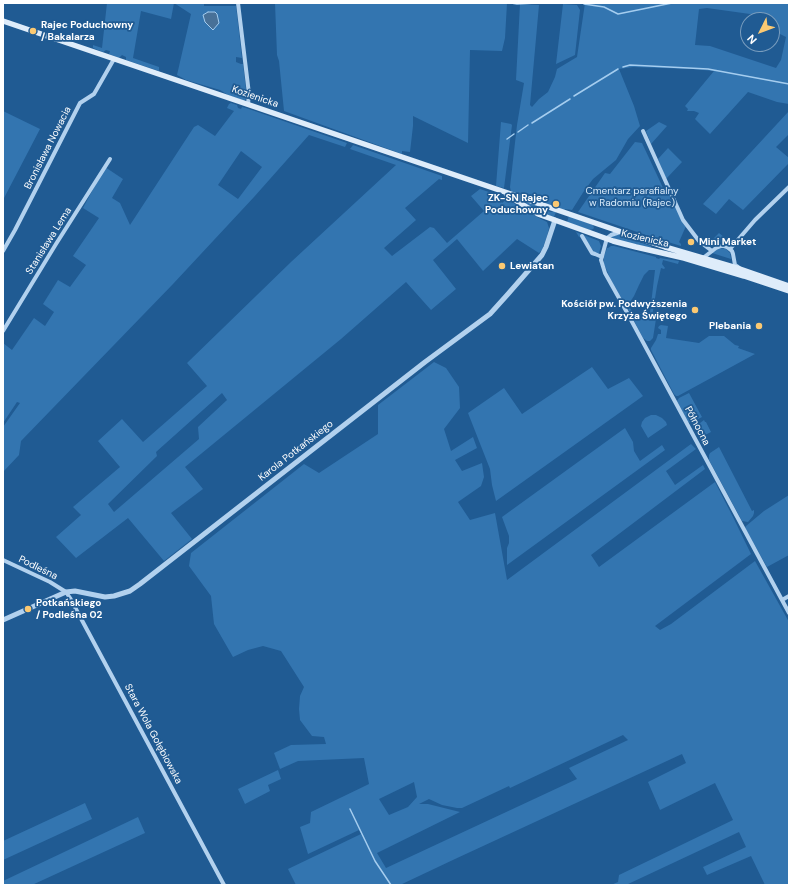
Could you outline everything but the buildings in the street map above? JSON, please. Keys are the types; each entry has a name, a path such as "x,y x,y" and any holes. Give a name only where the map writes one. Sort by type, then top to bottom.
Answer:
{"main road":[{"name":"Kozienicka","path":"3,21 502,191 561,213 740,269 789,286"},
{"name":"Kozienicka","path":"502,191 506,195 538,214 563,224 613,241 684,258 789,291"},
{"path":"555,220 561,213"},
{"path":"561,213 559,219 563,224"},
{"path":"592,233 598,228 595,223"}],"street":[{"path":"238,3 249,94 248,104"},
{"name":"Bronisława Nowacia","path":"3,251 80,103 94,94 114,59"},
{"path":"643,131 683,220 699,240 712,251"},
{"name":"Stanisława Lema","path":"3,332 56,244 110,159"},
{"path":"730,249 755,220 789,187"},
{"name":"Karola Potkańskiego","path":"3,620 66,592 74,590 105,597 130,591 140,584 425,362 490,314 542,254 552,232 555,220"},
{"path":"552,232 557,226 563,224"},
{"path":"607,238 621,232"},
{"path":"582,236 592,253 602,257"},
{"name":"Północna","path":"607,238 602,257 602,264 605,273 789,613"},
{"path":"605,245 613,241"},
{"path":"703,258 716,248 721,246 727,247 733,254 734,261 740,269"},
{"path":"721,269 729,266 734,261"},
{"name":"Podleśna","path":"3,560 50,582 66,592"},
{"name":"Stara Wola Gołębiowska","path":"66,592 224,885"},
{"path":"782,600 789,596"}],"green space":[{"path":"107,3 174,3 171,19 141,11 133,58 159,67 159,71 126,60 126,57 122,55 119,58 109,54 110,51 106,50 103,52 93,48 93,45 102,48"},
{"path":"174,3 204,3 204,6 236,6 242,58 236,57 236,62 243,64 247,98 244,101 228,95 220,90 186,80 177,75 191,14"},
{"path":"275,3 507,3 505,38 502,51 470,50 468,143 413,116 410,152 402,151 402,154 284,111 279,61 277,55"},
{"path":"585,3 789,3 789,104 777,102 748,92 710,134 695,119 699,113 687,111 688,109 685,106 714,71 633,67 619,69 634,106 640,126 628,139 616,160 593,179 572,210 564,210 511,192 510,187 517,125 524,83 516,80 520,4 539,5 530,105 532,107 548,92 557,69 577,57"},
{"path":"563,4 577,5 580,10 575,55 556,64"},
{"path":"231,103 237,105 238,108 246,108 347,143 345,147 309,135 173,284 21,441 19,455 3,472 3,427 20,403 17,402 3,423 3,343 12,350 34,318 45,326 54,312 43,304 58,280 70,287 86,265 73,256 99,218 83,208 105,167 123,179 112,198 120,203 130,225 194,127 198,125 215,136 234,111 227,108","holes":["241,151 262,167 238,199 218,185"]},
{"path":"3,111 40,129 3,200"},
{"path":"789,111 789,134 776,147 789,158 789,163 743,210 729,199 716,214 703,204"},
{"path":"501,122 512,125 504,188 496,186"},
{"path":"659,122 667,126 651,144 646,131"},
{"name":"Cmentarz parafialny w Radomiu (Rajec)","path":"635,142 642,143 664,190 670,191 670,197 673,199 686,226 679,242 681,246 578,212 605,173 610,174"},
{"path":"353,145 442,176 442,180 439,179 405,208 416,220 384,248 392,256 430,227 434,228 447,243 484,211 471,196 480,189 501,196 500,200 502,203 507,199 547,222 549,228 542,250 539,253 517,239 483,271 457,239 433,260 456,289 431,310 406,282 341,339 185,467 203,489 171,513 192,539 164,561 128,518 76,558 56,537 81,515 73,507 120,467 98,441 122,419 143,442 207,386 187,363 291,262 396,165 350,149","holes":["222,393 227,400 198,427 199,439 114,512 108,504 157,456 156,452"]},
{"path":"668,148 682,162 666,179 658,159"},
{"path":"525,203 540,206 541,209 556,212 554,217 537,212"},
{"path":"569,216 593,225 594,228 590,230 567,222"},
{"path":"576,232 599,241 601,246 599,253 594,252 583,235 579,237"},
{"path":"719,233 732,244 730,246 721,242 712,245 708,244"},
{"path":"615,235 651,246 651,248 624,242 610,237"},
{"path":"611,246 659,259 679,261 678,264 663,260 662,264 665,268 661,268 657,286 652,317 656,319 653,338 650,341 643,338 628,309 630,308 633,313 650,313 655,270 649,270 644,275 634,296 630,302 626,304 611,280 604,264 604,256 607,248"},
{"path":"719,248 726,249 730,253 731,259 712,253"},
{"path":"661,325 668,326 666,338 699,343 709,336 724,336 735,345 739,346 738,348 755,354 676,396 651,350 658,334 661,334 661,330 658,328"},
{"path":"434,362 446,368 459,387 460,408 444,429 451,451 473,437 477,448 455,460 462,471 482,463 484,477 481,486 458,502 470,520 495,513 507,580 691,444 696,449 666,471 675,485 703,465 705,469 591,555 599,567 715,482 751,554 655,626 660,630 671,624 755,561 789,622 789,885 765,885 751,856 707,875 703,867 746,847 739,832 626,885 611,885 618,882 619,875 733,820 715,783 660,810 648,782 686,763 682,754 400,885 296,885 288,869 361,834 359,830 308,854 300,827 310,823 311,812 369,784 364,758 298,761 280,769 274,753 291,745 326,744 324,737 312,736 300,720 300,696 304,687 281,651 263,646 248,650 233,657 214,624 211,596 189,566 191,553 304,464 319,473 378,434 378,405","holes":["623,735 628,740 569,768 577,779 386,868 377,853 460,812 428,804 419,804 429,799 442,805 462,808 509,786 510,788","414,782 417,797 408,807 389,815 379,799"]},
{"path":"592,367 608,389 629,378 643,396 496,501 490,469 468,413 504,388 522,414"},
{"path":"689,393 702,417 691,423 688,422 677,401 679,398"},
{"path":"651,415 656,415 662,418 667,425 648,438 641,426 645,418"},
{"path":"704,420 711,432 703,435 698,425"},
{"path":"625,428 633,442 634,451 640,461 662,445 665,450 507,565 509,536 502,517"},
{"path":"719,447 752,511 754,510 753,516 748,522 742,521 709,460 710,453"},
{"path":"789,495 789,555 767,567 745,528 764,511"},
{"path":"278,770 281,779 268,785 270,791 245,804 238,789"},
{"path":"85,803 92,819 3,860 3,841"},
{"path":"138,817 145,833 32,885 3,885 3,881"}],"shaded area":[{"path":"208,12 215,12 217,14 219,23 213,30 205,22 203,15"}],"waterway":[{"path":"511,3 536,3"},
{"path":"584,4 604,7 618,14 672,3"},
{"path":"623,67 630,65 708,69 789,84"},
{"path":"574,96 618,69"},
{"path":"532,123 570,99"},
{"path":"518,132 528,125"},
{"path":"507,139 514,134"},
{"path":"350,809 375,861 391,885"}],"place":[{"name":"Rajec Poduchowny / Bakalarza","path":"33,31"},
{"name":"ZK-SN Rajec Poduchowny","path":"556,204"},
{"name":"Mini Market","path":"691,242"},
{"name":"Lewiatan","path":"502,266"},
{"name":"Kościół pw. Podwyższenia Krzyża Świętego","path":"695,310"},
{"name":"Plebania","path":"759,326"},
{"name":"Potkańskiego / Podleśna 02","path":"28,609"}]}
